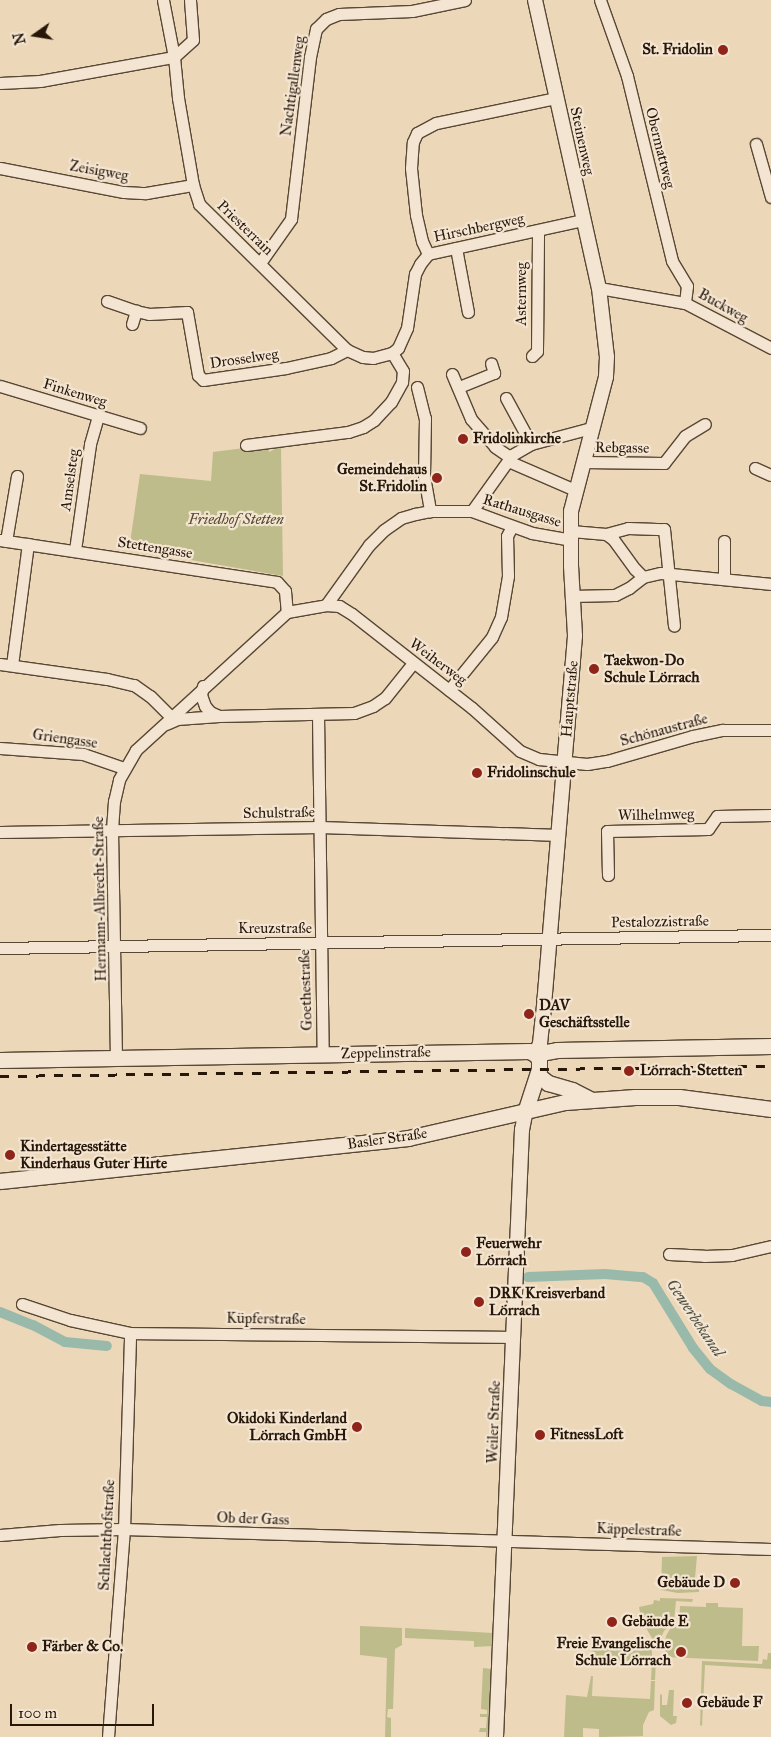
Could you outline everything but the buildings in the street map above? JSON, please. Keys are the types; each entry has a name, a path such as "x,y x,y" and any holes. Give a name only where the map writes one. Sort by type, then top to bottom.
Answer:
{"main road":[{"name":"Zeppelinstraße","path":"0,1060 323,1054 518,1052 535,1054 556,1050 771,1046"},
{"name":"Hauptstraße","path":"526,1110 538,1075 539,1059 535,1054"},
{"path":"538,1075 548,1083 572,1090 592,1100"},
{"name":"Basler Straße","path":"0,1181 408,1138 554,1104 592,1100 635,1097 687,1098 771,1109"}],"street":[{"name":"Priesterrain","path":"163,0 174,57 178,98 192,185 199,204 347,350 363,357 382,356 392,353"},
{"path":"0,83 40,81 174,57 193,40 190,0"},
{"name":"Nachtigallenweg","path":"260,264 290,219 310,57 316,29 326,20 339,14 412,11 465,0"},
{"name":"Steinenweg","path":"535,0 599,288"},
{"name":"Obermattweg","path":"600,0 627,76 672,261 687,286 685,303"},
{"path":"428,254 422,241 416,215 411,168 411,155 417,133 436,123 556,98"},
{"path":"756,144 771,197"},
{"name":"Zeisigweg","path":"0,168 124,192 146,193 192,185"},
{"name":"Hirschbergweg","path":"392,353 404,339 415,274 428,254 583,220"},
{"name":"Asternweg","path":"532,356 537,351 538,231"},
{"path":"456,248 468,312"},
{"name":"Buckweg","path":"599,288 685,303 771,348"},
{"name":"Hauptstraße","path":"535,1054 540,1044 575,636 570,536 575,490 606,378 606,333 599,288"},
{"name":"Drosselweg","path":"107,301 136,312 149,314 186,312 198,375 203,380 286,368 331,358 347,350"},
{"path":"132,324 136,312"},
{"path":"246,445 322,436 363,427 374,420 391,402 402,382 403,371 392,353"},
{"path":"459,387 494,373 491,363"},
{"path":"452,374 459,387 463,404 471,419 495,447 509,459 575,490"},
{"name":"Finkenweg","path":"0,386 140,428"},
{"path":"416,387 425,418 424,476 430,511"},
{"path":"506,398 531,444"},
{"name":"Amselsteg","path":"75,550 90,444 98,416"},
{"name":"Rebgasse","path":"583,462 664,463 685,436 705,424"},
{"path":"472,511 509,459 531,444 591,428"},
{"path":"755,468 771,475"},
{"name":"Stettengasse","path":"17,476 3,541 75,550 277,582 285,591 287,606"},
{"name":"Rathausgasse","path":"326,605 369,545 384,530 401,518 430,511 472,511 512,526 570,536 606,534 628,528 664,529 670,574"},
{"path":"449,690 492,637 501,617 508,576 507,536 512,526"},
{"path":"606,534 613,539 643,577"},
{"path":"724,541 724,578"},
{"path":"12,665 28,544"},
{"path":"670,574 674,625"},
{"path":"572,596 615,595 629,588 643,577 670,574 771,584"},
{"name":"Weiherweg","path":"287,606 339,606 352,614 449,690 529,756 564,762"},
{"name":"Hermann-Albrecht-Straße","path":"116,1059 112,830 114,801 124,768 136,750 287,606"},
{"path":"162,726 177,719 219,716 354,713 373,706 385,698 413,663"},
{"path":"0,664 107,679 134,686 150,696 171,717"},
{"path":"203,686 201,696 205,706 210,712 219,716"},
{"name":"Goethestraße","path":"318,715 323,1054"},
{"name":"Schönaustraße","path":"564,762 587,764 607,761 693,736 722,730 771,730"},
{"name":"Griengasse","path":"0,748 83,754 124,768"},
{"name":"Wilhelmweg","path":"608,875 608,831 708,830 717,816 771,815"},
{"name":"Schulstraße","path":"0,832 320,827 559,834"},
{"name":"Pestalozzistraße","path":"550,939 771,935"},
{"name":"Kreuzstraße","path":"0,948 550,939"},
{"name":"Weiler Straße","path":"496,1737 506,1541 522,1130 526,1110"},
{"path":"669,1254 732,1255 771,1246"},
{"name":"Küpferstraße","path":"22,1304 70,1320 130,1333 513,1337"},
{"name":"Schlachthofstraße","path":"108,1737 124,1529 130,1333"},
{"name":"Ob der Gass","path":"0,1535 60,1530 124,1529 506,1541"},
{"name":"Käppelestraße","path":"506,1541 771,1549"}],"green space":[{"name":"Friedhof Stetten","path":"267,445 269,452 281,446 283,576 174,557 171,550 130,543 140,474 211,481 213,452"},
{"path":"697,1556 695,1578 699,1579 699,1592 678,1593 661,1590 662,1557"},
{"path":"660,1598 693,1599 692,1602 676,1601 674,1621 664,1631 657,1645 648,1646 653,1640 645,1626 648,1621 641,1618 639,1607 653,1604 654,1600 660,1601"},
{"path":"706,1603 718,1603 718,1607 743,1608 742,1646 759,1646 758,1661 665,1657 666,1636 670,1629 679,1625 680,1606 706,1607"},
{"path":"360,1626 402,1628 402,1645 395,1649 393,1709 388,1709 387,1717 391,1718 391,1737 385,1737 387,1658 360,1655"},
{"path":"405,1628 493,1633 493,1646 474,1647 474,1641 405,1638"},
{"path":"592,1645 625,1648 624,1652 652,1648 652,1657 656,1657 655,1680 651,1680 652,1662 591,1659"},
{"path":"768,1653 771,1653 771,1669 705,1665 702,1726 700,1725 702,1661 762,1664 763,1659 767,1660"},
{"path":"483,1668 491,1669 492,1672 489,1737 486,1737 486,1732 479,1732 480,1728 486,1728 487,1717 480,1717 480,1714 487,1714 487,1710 481,1709"},
{"path":"591,1676 593,1676 592,1696 650,1699 651,1681 655,1681 654,1710 649,1712 643,1725 643,1736 599,1737 599,1729 583,1728 583,1737 564,1737 566,1695 587,1697"},
{"path":"669,1690 674,1690 673,1716 677,1716 676,1723 671,1725 660,1716 660,1694 662,1695 662,1705 667,1705"}],"waterway":[{"name":"Gewerbekanal","path":"528,1277 605,1274 643,1277 653,1283 693,1348 710,1369 731,1384 762,1401 771,1402"},
{"name":"Gewerbekanal","path":"0,1312 33,1325 65,1342 107,1346"}],"railway":[{"path":"0,1076 771,1066"}],"place":[{"name":"St. Fridolin","path":"723,50"},
{"name":"Fridolinkirche","path":"463,439"},
{"name":"Gemeindehaus St.Fridolin","path":"437,478"},
{"name":"Taekwon-Do Schule Lörrach","path":"594,669"},
{"name":"Fridolinschule","path":"477,773"},
{"name":"DAV Geschäftsstelle","path":"529,1014"},
{"name":"Lörrach-Stetten","path":"629,1071"},
{"name":"Kindertagesstätte Kinderhaus Guter Hirte","path":"10,1155"},
{"name":"Feuerwehr Lörrach","path":"466,1252"},
{"name":"DRK Kreisverband Lörrach","path":"479,1302"},
{"name":"Okidoki Kinderland Lörrach GmbH","path":"357,1427"},
{"name":"FitnessLoft","path":"540,1435"},
{"name":"Gebäude D","path":"735,1583"},
{"name":"Gebäude E","path":"612,1622"},
{"name":"Färber & Co.","path":"32,1647"},
{"name":"Freie Evangelische Schule Lörrach","path":"681,1652"},
{"name":"Gebäude F","path":"687,1703"}]}
